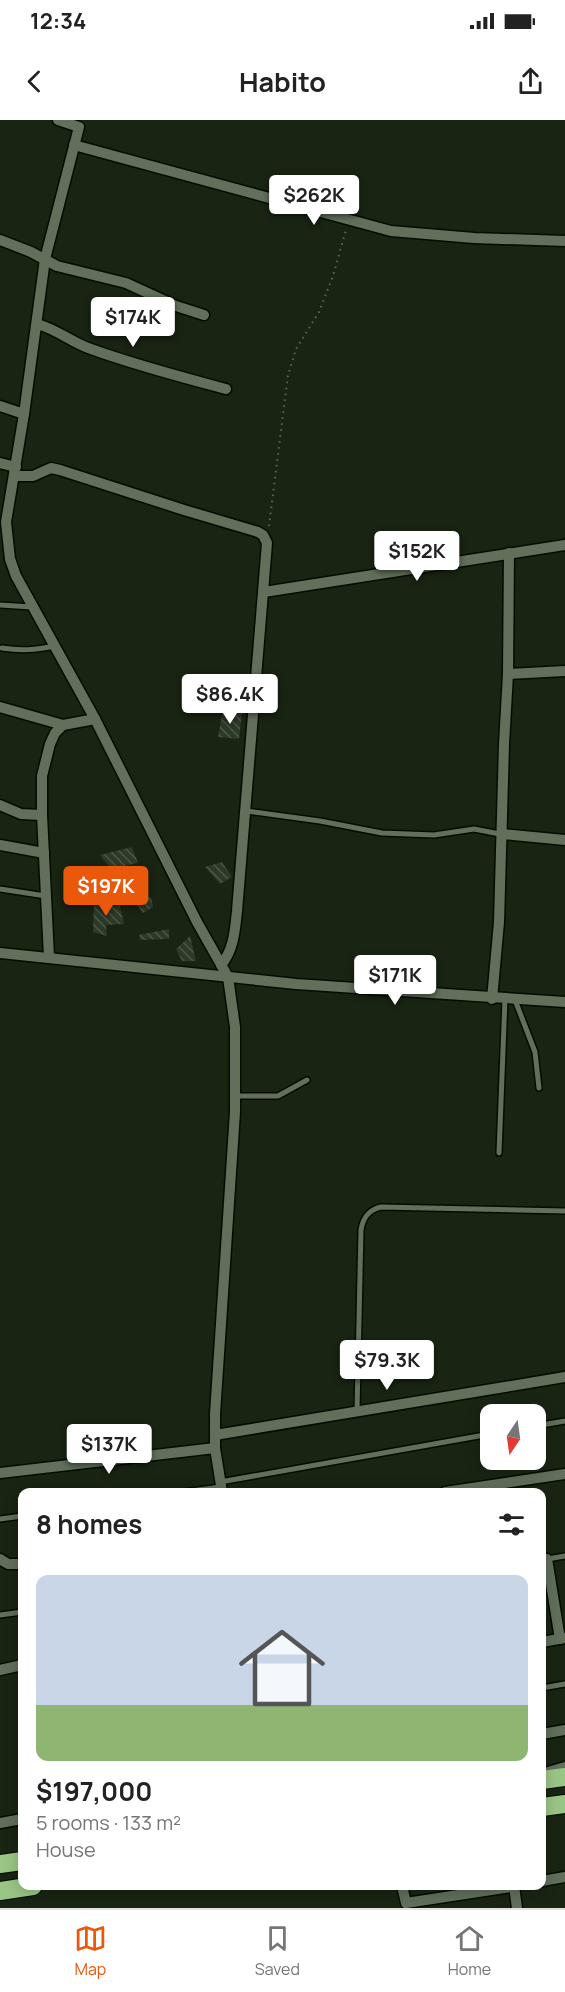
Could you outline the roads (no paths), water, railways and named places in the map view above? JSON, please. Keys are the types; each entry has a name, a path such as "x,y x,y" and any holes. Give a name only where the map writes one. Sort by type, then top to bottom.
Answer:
{"highway":[{"path":"546,1781 565,1777"},
{"path":"546,1782 565,1782"},
{"path":"546,1806 565,1804"},
{"path":"0,1864 18,1862"},
{"path":"0,1891 18,1888"}],"street":[{"path":"58,120 80,123 45,260 24,414 6,522 7,540 16,576 95,719 197,922 228,977 235,1027 235,1096 215,1435 221,1487"},
{"path":"74,145 391,231 432,236 565,241"},
{"path":"0,240 57,266 126,283 176,306 204,315"},
{"path":"37,324 53,328 88,348 155,370 226,389"},
{"path":"0,406 24,414"},
{"path":"0,463 15,471 33,476 51,468 60,470 258,532 264,536 267,543 264,592 234,936 227,959 221,965"},
{"path":"264,592 565,545"},
{"path":"492,999 498,932 502,834 508,674 509,553"},
{"path":"508,674 565,671"},
{"path":"0,707 63,725 95,719"},
{"path":"49,957 42,776 46,756 55,733 63,725"},
{"path":"0,805 21,814 42,815"},
{"path":"502,834 565,840"},
{"path":"0,845 44,853"},
{"path":"0,953 296,984 492,999 565,1002"},
{"path":"215,1435 565,1377"},
{"path":"0,1473 215,1448"},
{"path":"472,1488 565,1474"},
{"path":"0,1560 8,1564 18,1564"},
{"path":"546,1569 562,1638 546,1640"},
{"path":"0,1670 18,1666"},
{"path":"546,1733 565,1730"},
{"path":"546,1773 565,1767"},
{"path":"0,1823 18,1820"},
{"path":"546,1880 565,1877"},
{"path":"403,1890 406,1906 493,1890"},
{"path":"515,1890 517,1908"}],"lane":[{"path":"0,605 33,608"},
{"path":"2,648 34,651 54,646"},
{"path":"245,811 320,821 382,833 434,835 474,830 502,834"},
{"path":"0,890 46,896"},
{"path":"510,1000 535,1052 539,1088"},
{"path":"499,1153 510,1000"},
{"path":"235,1096 278,1096 307,1080"},
{"path":"357,1411 361,1230 366,1214 373,1209 381,1208 565,1211"},
{"path":"546,1424 565,1421"},
{"path":"221,1487 480,1436"},
{"path":"0,1520 18,1517"},
{"path":"546,1560 565,1556"},
{"path":"0,1615 18,1613"},
{"path":"546,1687 565,1684"}]}
